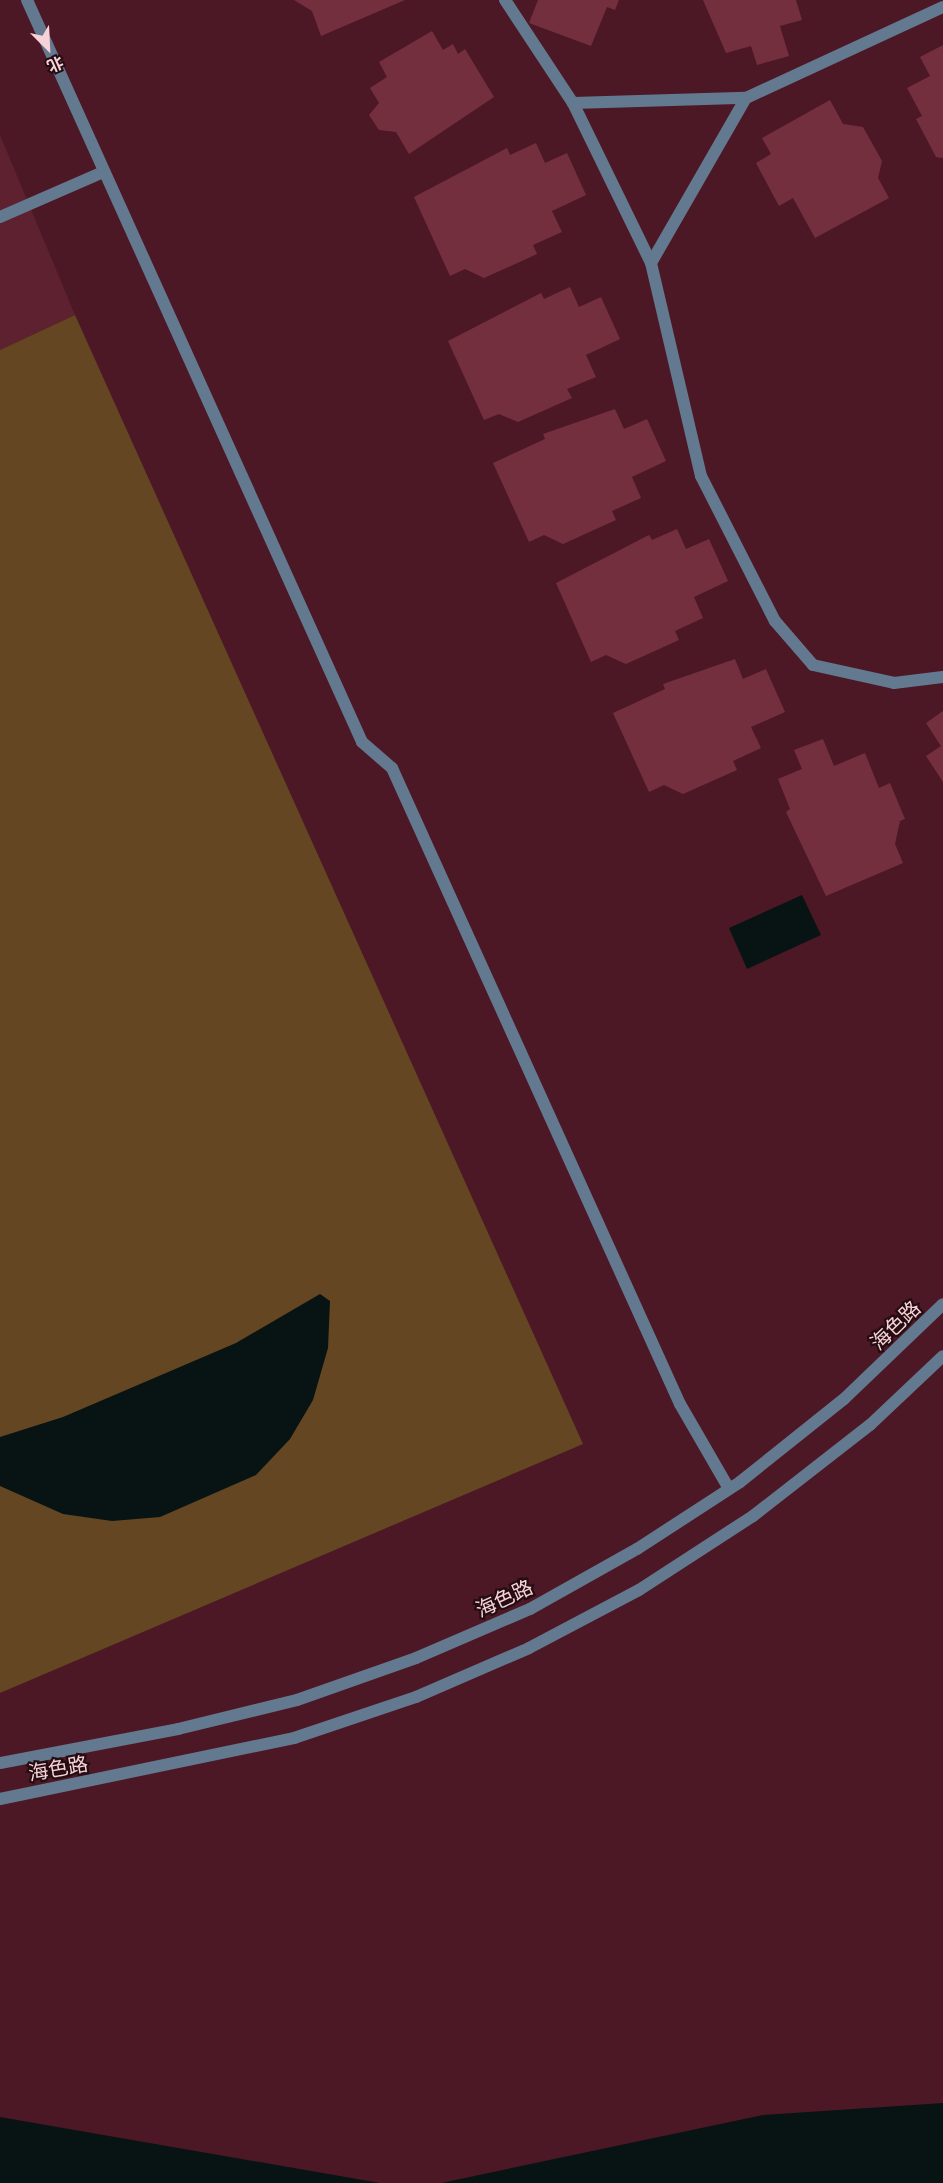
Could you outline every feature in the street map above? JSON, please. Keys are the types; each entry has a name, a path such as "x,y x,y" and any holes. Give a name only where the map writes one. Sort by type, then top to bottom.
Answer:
{"street":[{"path":"27,0 362,742 392,768 680,1404 729,1489"},
{"path":"504,0 573,102 651,263 701,476 775,621 813,665 894,683 943,677"},
{"path":"573,102 746,98 943,7"},
{"path":"651,263 746,98"},
{"path":"0,217 103,172"},
{"name":"海色路","path":"0,1763 238,1716 358,1681 530,1609 637,1549 729,1489 844,1399 943,1304"},
{"name":"海色路","path":"0,1799 294,1738 416,1697 529,1648 639,1590 753,1516 870,1425 943,1356"}],"shaded area":[{"path":"0,135 75,315 0,350"},
{"path":"75,315 583,1444 0,1693 0,350"},
{"path":"802,895 821,935 747,969 729,928"},
{"path":"320,1294 330,1301 328,1348 313,1400 290,1439 256,1475 160,1517 112,1521 63,1514 0,1486 0,1437 63,1417 236,1343"},
{"path":"943,2103 943,2183 441,2183 763,2115"},
{"path":"0,2117 380,2183 0,2183"}],"building":[{"path":"294,0 405,0 321,36 312,11"},
{"path":"538,0 619,0 615,10 607,7 591,46 529,23"},
{"path":"703,0 796,0 802,20 780,26 789,56 757,65 751,46 726,53"},
{"path":"432,31 443,50 453,44 458,54 465,49 494,97 409,154 396,132 379,130 369,115 379,103 370,88 387,77 379,62"},
{"path":"943,45 943,158 936,157 916,119 922,116 907,88 930,76 920,57"},
{"path":"830,100 843,124 863,127 882,161 878,178 889,198 815,238 793,198 779,206 756,163 771,154 762,138"},
{"path":"536,143 545,163 567,153 586,195 552,211 562,232 533,245 537,254 484,278 465,269 450,276 414,197 507,148 510,155"},
{"path":"570,287 579,307 601,297 620,339 586,355 596,377 567,389 572,398 518,422 499,414 484,420 448,341 541,293 544,299"},
{"path":"615,409 624,429 647,419 666,461 632,477 641,498 612,511 616,520 563,544 544,535 529,542 493,463 545,439 543,434"},
{"path":"677,529 686,549 709,539 728,581 694,597 703,618 675,631 679,640 626,664 606,655 591,662 556,583 649,535 652,540"},
{"path":"735,659 743,679 766,669 785,712 751,727 761,748 733,761 737,770 683,794 664,785 649,792 613,713 665,689 663,684"},
{"path":"943,711 943,782 926,756 941,746 926,723"},
{"path":"823,739 834,766 865,753 879,788 890,783 905,819 900,821 895,844 903,863 826,896 786,812 790,809 778,779 802,769 794,750"}]}
